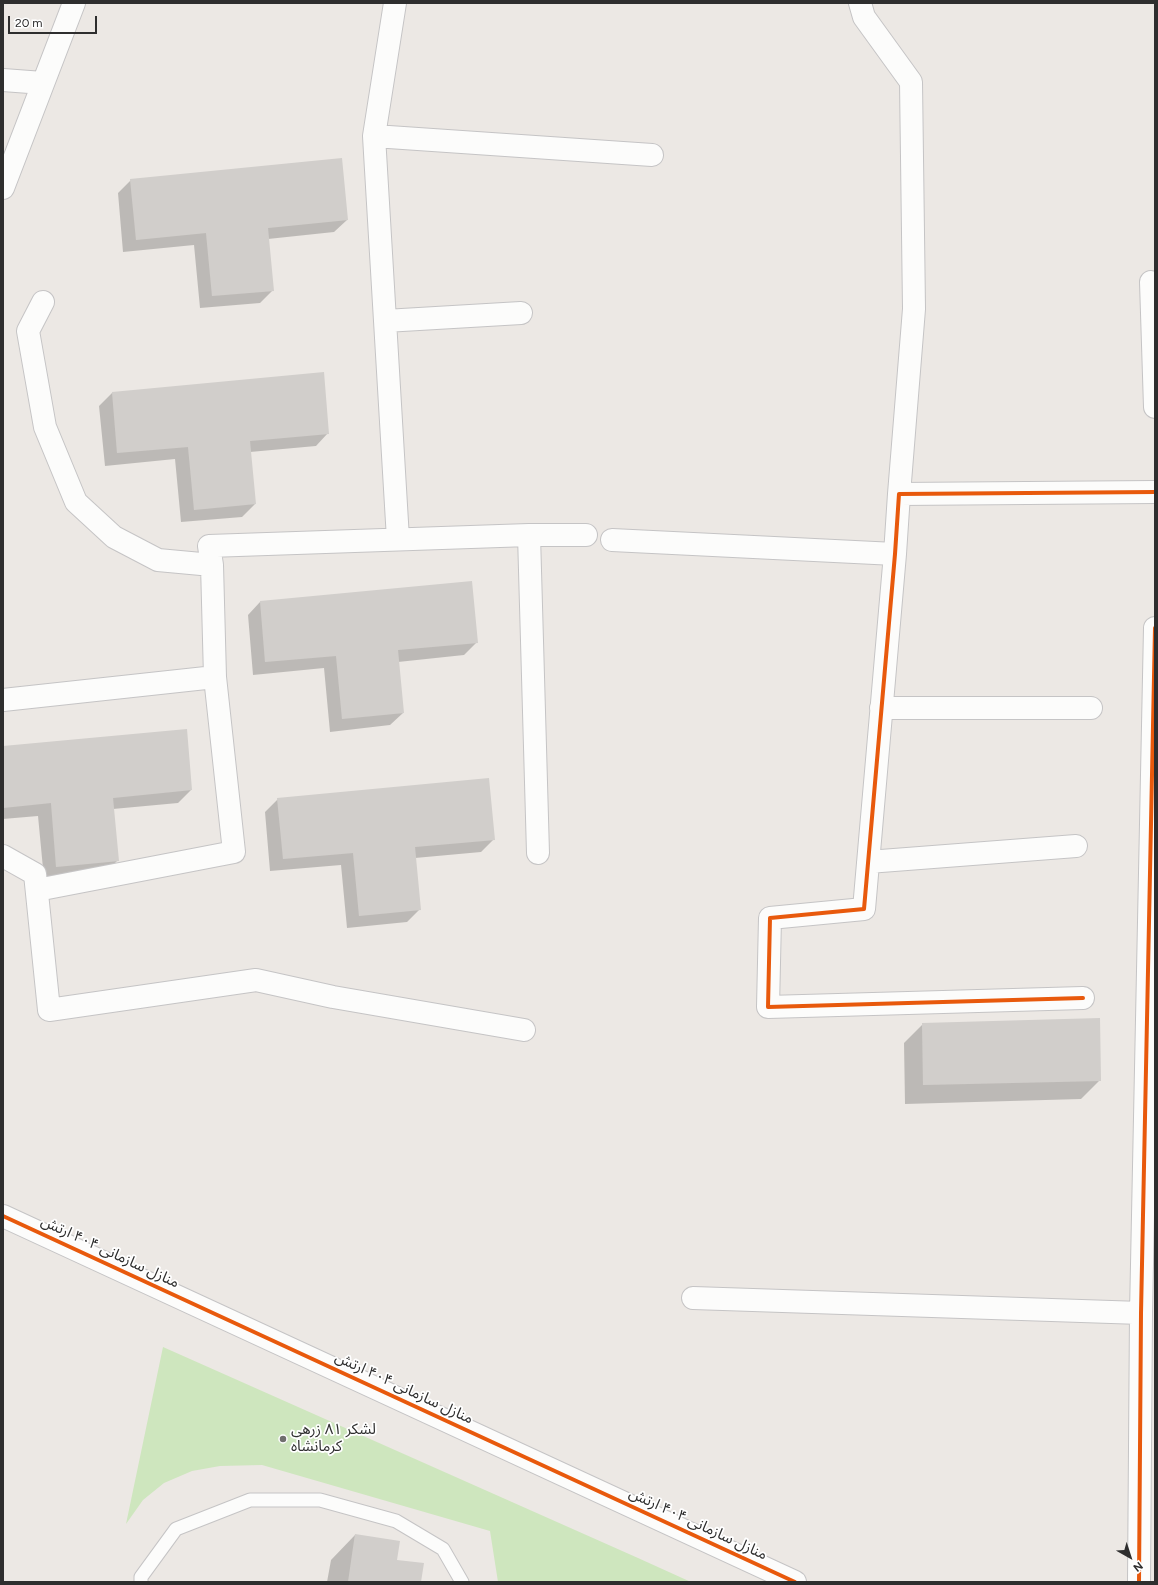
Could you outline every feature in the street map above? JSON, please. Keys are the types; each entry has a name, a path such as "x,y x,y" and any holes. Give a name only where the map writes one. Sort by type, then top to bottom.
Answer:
{"street":[{"path":"3,188 74,3"},
{"path":"395,3 374,136 398,539"},
{"path":"860,3 864,17 911,82 914,308 895,554 864,909 770,918 768,1006 1083,998"},
{"path":"3,80 43,83"},
{"path":"374,136 652,155"},
{"path":"1151,282 1155,407"},
{"path":"43,302 28,331 45,426 76,502 114,537 158,560 212,565"},
{"path":"385,320 521,313"},
{"path":"899,494 1155,492"},
{"path":"529,535 538,853"},
{"path":"37,890 234,852 215,677 212,565 209,546 529,535 586,535"},
{"path":"612,540 895,554"},
{"path":"1139,1582 1148,1385 1141,1314 1155,628"},
{"path":"3,700 215,677"},
{"path":"881,708 1091,708"},
{"path":"868,862 1076,846"},
{"path":"3,856 35,874 49,1010 256,980 333,997 524,1030"},
{"name":"منازل سازمانی ۴۰۴ ارتش","path":"3,1216 795,1582"},
{"path":"693,1298 1141,1314"}],"lane":[{"path":"141,1582 141,1577 176,1529 250,1500 320,1500 396,1521 443,1549 462,1582"}],"green space":[{"path":"163,1347 691,1582 498,1582 490,1531 262,1465 220,1466 192,1471 164,1483 143,1500 126,1524"}],"building":[{"path":"342,158 348,220 268,228 274,291 212,296 206,233 136,240 130,179"},
{"path":"324,372 329,434 250,441 256,504 194,510 188,447 117,453 112,392"},
{"path":"472,581 478,643 398,650 404,713 342,719 336,656 265,662 260,601"},
{"path":"187,729 192,790 113,798 119,861 56,867 51,803 3,808 3,746"},
{"path":"489,778 495,840 415,847 421,910 359,916 353,853 283,859 277,798"},
{"path":"1100,1018 1101,1081 923,1085 922,1023"},
{"path":"355,1534 400,1541 397,1560 424,1563 421,1582 348,1582"}],"cycle path":[{"path":"1083,998 768,1007 770,918 864,909 899,494 1155,492"},
{"path":"1139,1582 1141,1313 1155,628"},
{"path":"3,1216 795,1582"}],"place":[{"name":"لشکر ۸۱ زرهی کرمانشاه","path":"283,1439"}]}
